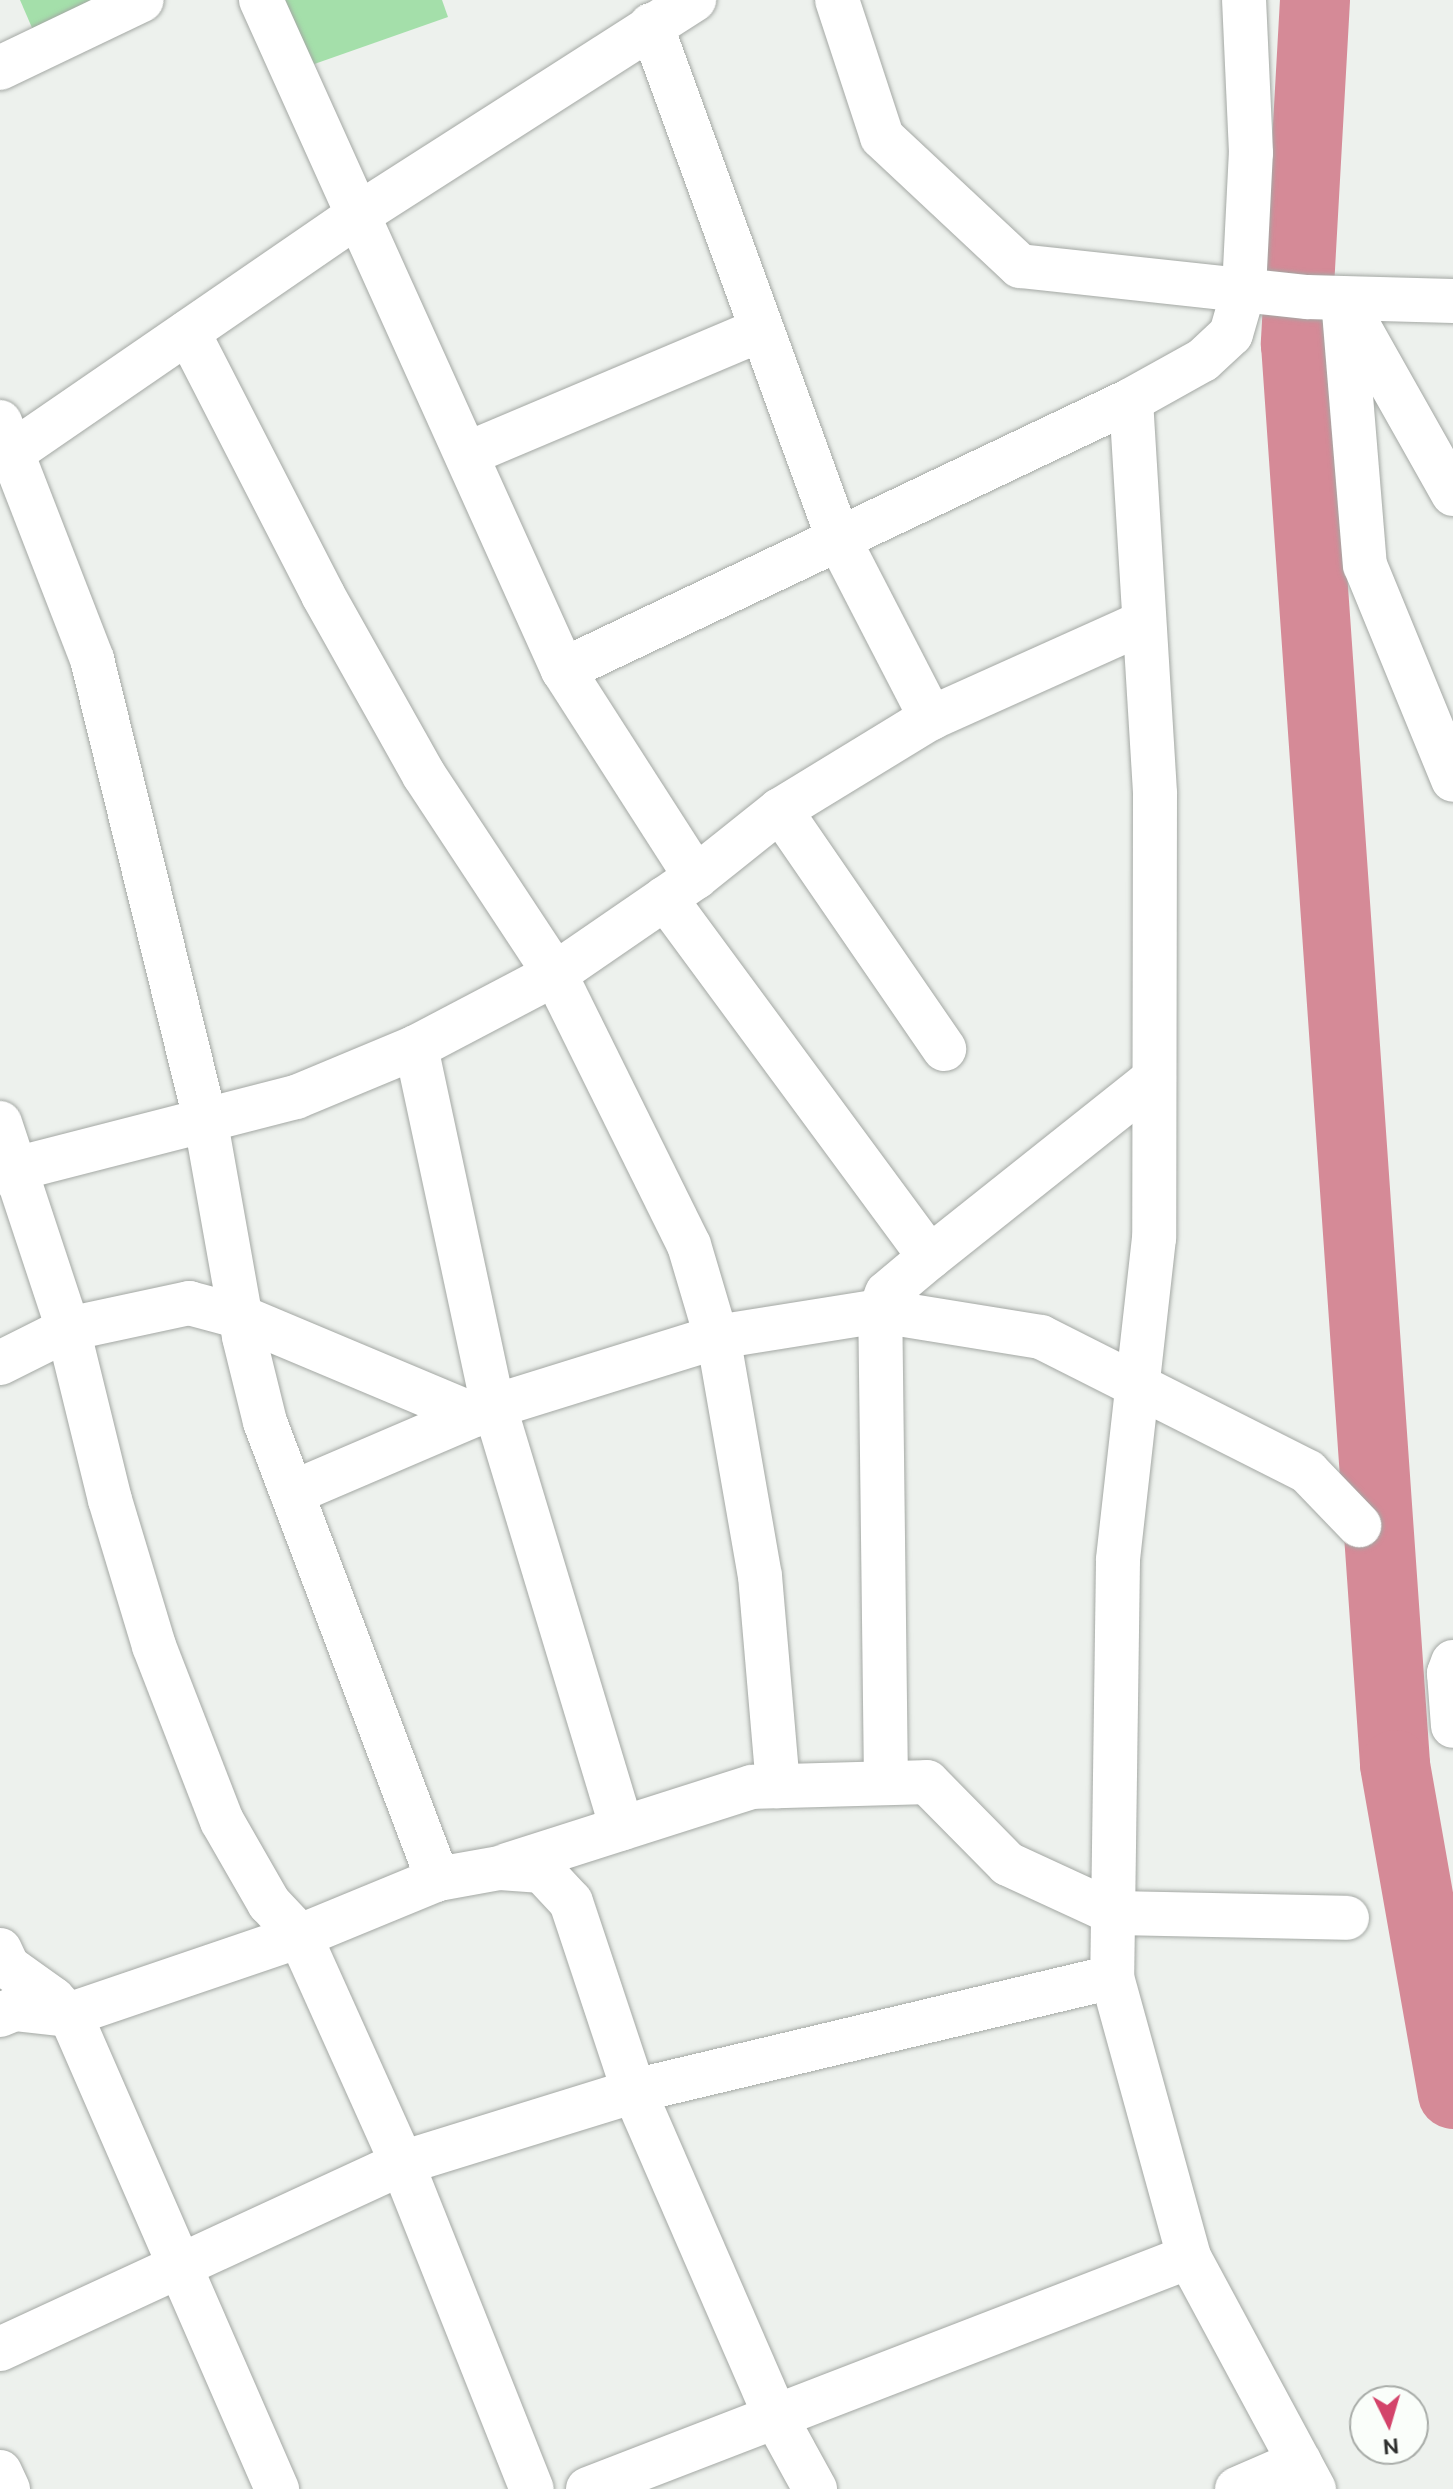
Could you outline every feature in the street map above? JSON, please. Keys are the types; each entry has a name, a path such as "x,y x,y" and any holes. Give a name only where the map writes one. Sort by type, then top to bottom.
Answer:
{"street":[{"path":"0,68 142,0"},
{"path":"261,0 563,670 681,887 930,1257"},
{"path":"438,1879 265,1422 241,1317 206,1123 92,659 5,445 188,332 359,214 694,0"},
{"path":"837,0 882,137 1020,266 1325,298 1453,301"},
{"path":"563,670 1131,400 1203,360 1231,334 1245,289 1251,153 1244,0"},
{"path":"651,25 838,538 931,718"},
{"path":"1325,298 1453,494"},
{"path":"1325,298 1365,565 1453,780"},
{"path":"467,454 761,330"},
{"path":"188,332 323,595 424,775 555,974 689,1245 717,1337 760,1576 778,1786"},
{"path":"1131,400 1142,623 1155,794 1154,1238 1118,1560 1112,1977 1189,2257 1307,2475 1237,2489"},
{"path":"7,1171 206,1123 296,1097 416,1047 555,974 681,887 780,810 931,718 1142,623"},
{"path":"780,810 944,1049"},
{"path":"416,1047 484,1410 622,1828"},
{"path":"886,1783 880,1311 887,1293 1154,1079"},
{"path":"0,1123 7,1171 68,1329 110,1500 154,1646 222,1821 269,1903 300,1936 402,2163 532,2489"},
{"path":"0,1363 68,1329 189,1303 241,1317 484,1410"},
{"path":"292,1493 484,1410 717,1337 880,1311 1041,1337 1138,1383 1308,1472 1359,1525"},
{"path":"1453,1662 1449,1673 1453,1726"},
{"path":"0,2015 14,2009 68,2015 300,1936 438,1879 500,1868 752,1787 927,1782 1008,1864 1114,1913 1347,1918"},
{"path":"500,1868 542,1871 571,1902 634,2091 776,2418 815,2489"},
{"path":"0,1950 8,1967 68,2015 181,2262 277,2489"},
{"path":"0,2349 181,2262 402,2163 634,2091 1112,1977"},
{"path":"588,2489 1189,2257"},
{"path":"0,2472 8,2489"}],"building":[{"path":"20,0 119,0 36,37"},
{"path":"279,0 442,0 448,17 303,68"}],"waterway":[{"path":"1315,0 1296,344 1395,1765 1453,2094"}]}
